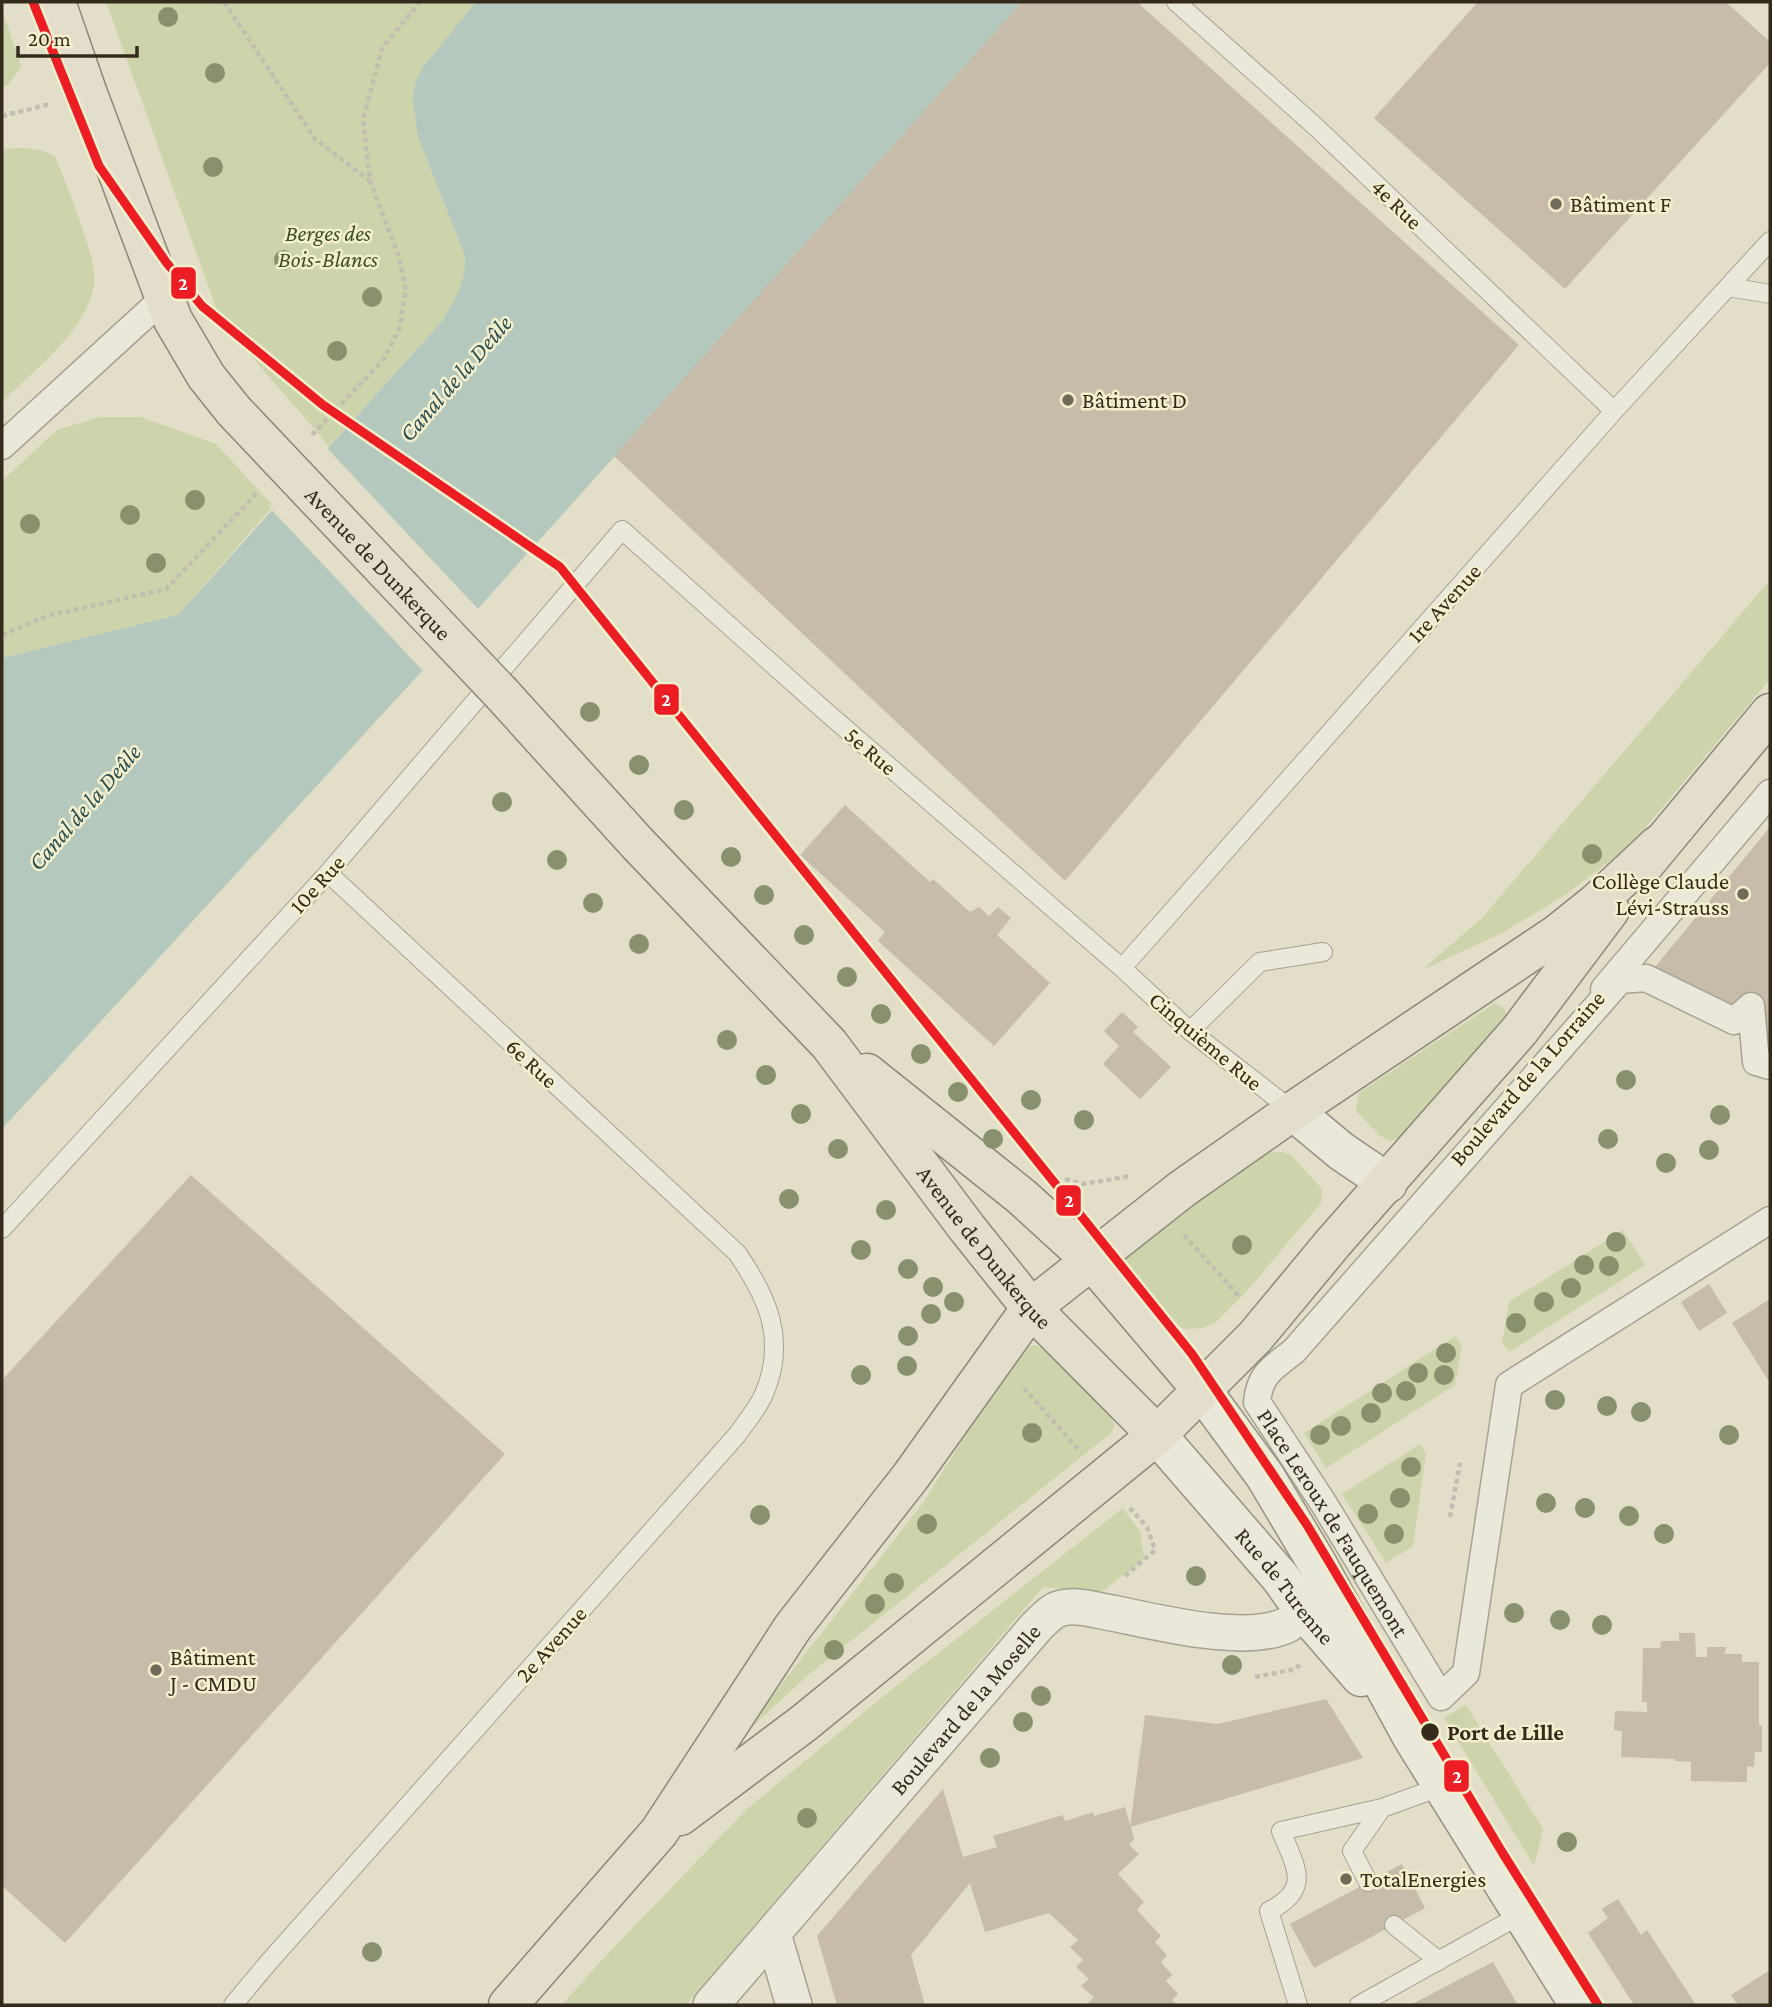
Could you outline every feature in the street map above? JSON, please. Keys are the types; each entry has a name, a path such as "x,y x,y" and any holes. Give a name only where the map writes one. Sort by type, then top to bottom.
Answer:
{"main road":[{"name":"Avenue de Dunkerque","path":"56,2 173,320 206,376 234,411 502,694 638,844 829,1044 967,1228 1031,1308 1157,1436"},
{"name":"Boulevard de la Lorraine","path":"1157,1436 1201,1389 1243,1350 1520,1030 1658,845 1770,713"},
{"name":"Boulevard de la Lorraine","path":"1031,1308 1182,1189 1557,934 1597,902 1658,845"},
{"name":"Avenue de Dunkerque","path":"829,1044 1022,1196 1092,1261 1201,1389"},
{"path":"1293,1111 1341,1151 1388,1183"},
{"path":"508,2005 659,1832 793,1627 911,1476 1031,1308"},
{"name":"Rue de Turenne","path":"1201,1389 1265,1476 1318,1565 1412,1737 1579,2005"},
{"path":"659,1832 804,1723 1157,1436"},
{"name":"Rue de Turenne","path":"1157,1436 1280,1577 1304,1611 1412,1737"}],"street":[{"path":"2,446 165,297"},
{"name":"Boulevard de la Lorraine","path":"1278,1358 1511,1099 1770,793"},
{"name":"Place Leroux de Fauquemont","path":"1770,1066 1757,1064 1755,1059 1751,1006 1734,1021 1646,978 1620,981 1294,1351 1267,1373 1259,1385 1257,1402 1324,1504 1440,1697 1465,1673 1468,1664 1509,1385 1770,1220"},
{"name":"Boulevard de la Moselle","path":"711,2005 1037,1626 1054,1611 1068,1607 1087,1608 1199,1629 1261,1632 1288,1625 1304,1611"},
{"path":"773,1934 794,2005"}],"lane":[{"name":"4e Rue","path":"1176,2 1316,127 1614,411"},
{"name":"1re Avenue","path":"1122,968 1614,411 1770,241"},
{"path":"1728,287 1770,294"},
{"name":"5e Rue","path":"622,530 825,711 1122,968"},
{"name":"10e Rue","path":"2,1229 328,873 622,530"},
{"name":"6e Rue","path":"328,873 737,1253"},
{"path":"1190,1031 1260,962 1323,952"},
{"name":"Cinquième Rue","path":"1122,968 1190,1031 1293,1111"},
{"name":"2e Avenue","path":"233,2005 277,1952 737,1435 763,1397 771,1374 773,1321 765,1298 737,1253"},
{"path":"1298,2005 1269,1912 1284,1904 1294,1894 1297,1882 1295,1865 1281,1831 1382,1808 1443,1786"},
{"path":"1368,1882 1352,1851 1382,1808"},
{"path":"1359,2005 1522,1914"},
{"path":"1394,1925 1439,1961"}],"path":[{"path":"224,2 315,139 370,181 363,120 382,48 420,2"},
{"path":"2,116 88,94"},
{"path":"1450,1517 1461,1457"},
{"path":"1255,1676 1296,1669"}],"green space":[{"name":"Berges des Bois-Blancs","path":"106,2 476,2 423,67 418,137 465,256 466,273 460,291 442,321 329,446 221,321"},
{"path":"2,10 21,66 9,84 2,88"},
{"path":"2,149 41,150 55,156 86,240 94,273 94,285 89,302 70,334 2,402"},
{"path":"99,417 141,417 216,444 273,506 178,615 2,658 2,481 57,430"},
{"path":"1770,580 1770,679 1630,846 1562,897 1502,933 1422,970 1482,918"},
{"path":"1495,1003 1504,1008 1507,1018 1405,1137 1390,1141 1379,1135 1356,1111 1359,1093"},
{"path":"1283,1152 1291,1155 1322,1189 1321,1203 1247,1291 1215,1323 1203,1328 1185,1329 1174,1325 1122,1269 1121,1252 1268,1153"},
{"path":"1623,1230 1645,1265 1509,1352 1502,1343 1509,1302"},
{"path":"1456,1336 1462,1346 1455,1385 1326,1468 1304,1433"},
{"path":"1033,1345 1046,1349 1109,1414 1115,1425 1110,1434 807,1676 739,1739 923,1503 1017,1353"},
{"path":"1420,1444 1426,1454 1413,1546 1386,1563 1342,1494"},
{"path":"1123,1508 1140,1532 1144,1559 1100,1593 1043,1587 686,2005 562,2005 746,1810 880,1699"},
{"path":"1466,1705 1543,1829 1534,1866 1444,1718"}],"water":[{"name":"Canal de la Deûle","path":"476,2 1022,2 422,671 2,1129 2,658 178,615 442,321 462,283 465,256 418,137 413,99 415,83 423,67"}],"pier":[{"path":"325,446 480,611 425,673 269,507"}],"building":[{"name":"Bâtiment D","path":"1022,2 1137,2 1519,345 1065,881 614,456"},
{"name":"Bâtiment F","path":"1478,2 1726,2 1770,42 1770,63 1565,289 1374,118"},
{"path":"845,805 930,882 933,879 970,912 979,907 989,916 998,907 1011,918 997,935 1050,983 994,1046 878,941 885,932 800,855"},
{"name":"Collège Claude Lévi-Strauss","path":"1770,827 1770,1066 1738,1020 1646,978"},
{"path":"1122,1012 1138,1027 1133,1032 1171,1067 1140,1099 1103,1064 1119,1046 1104,1031"},
{"name":"Bâtiment J - CMDU","path":"191,1175 505,1454 65,1943 2,1886 2,1380"},
{"path":"1709,1284 1727,1313 1699,1331 1681,1302"},
{"path":"1770,1299 1770,1383 1732,1323"},
{"path":"1679,1633 1695,1633 1696,1657 1707,1657 1707,1647 1726,1647 1725,1654 1742,1654 1742,1662 1759,1662 1762,1752 1755,1752 1754,1767 1747,1766 1747,1782 1691,1781 1691,1762 1621,1757 1622,1731 1614,1730 1615,1711 1647,1712 1647,1702 1642,1702 1643,1648 1660,1648 1661,1641 1679,1641"},
{"path":"1326,1699 1363,1758 1130,1827 1145,1715 1217,1724"},
{"path":"943,1789 963,1857 997,1847 993,1836 1063,1815 1065,1821 1093,1812 1094,1816 1125,1807 1134,1839 1129,1845 1139,1854 1118,1874 1144,1902 1137,1910 1161,1936 1155,1942 1167,1955 1161,1962 1172,1975 1166,1981 1178,1994 1172,2000 1178,2005 1086,2005 1094,1997 1081,1986 1089,1979 1076,1967 1083,1960 1070,1947 1078,1940 1049,1913 985,1932 970,1883 911,1955 925,2005 837,2005 817,1936"},
{"path":"1402,1864 1425,1908 1314,1968 1290,1924"},
{"path":"1618,1899 1641,1935 1647,1930 1696,2005 1634,2005 1588,1933 1608,1918 1602,1909"},
{"path":"1493,1962 1518,2005 1410,2005"},
{"path":"1770,1970 1770,2005 1738,2005 1731,1995"}],"transit line":[{"name":"2","path":"33,2 99,166 166,262 202,306 323,405 560,567 1192,1354 1307,1525 1502,1852 1598,2005"}],"place":[{"name":"Bâtiment F","path":"1556,204"},
{"name":"Bâtiment D","path":"1068,400"},
{"name":"Collège Claude Lévi-Strauss","path":"1743,894"},
{"name":"Bâtiment J - CMDU","path":"156,1670"},
{"name":"Port de Lille","path":"1430,1732"},
{"name":"TotalEnergies","path":"1346,1879"}]}
